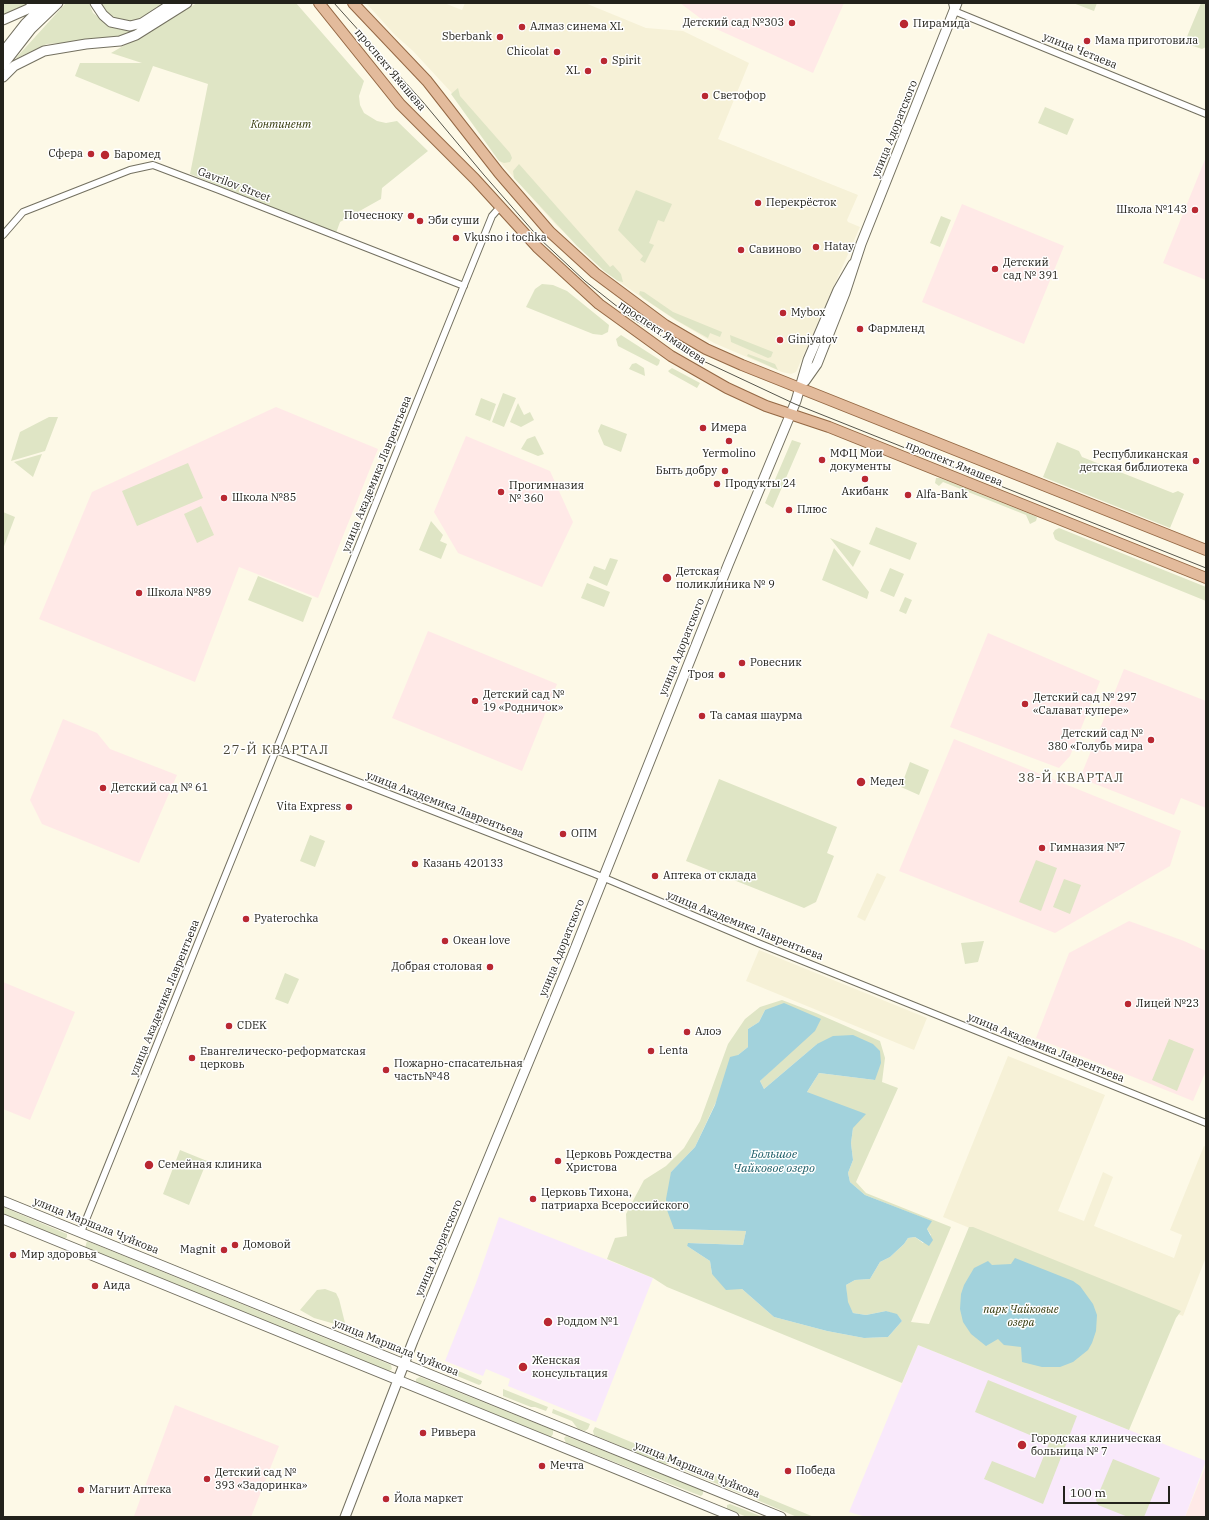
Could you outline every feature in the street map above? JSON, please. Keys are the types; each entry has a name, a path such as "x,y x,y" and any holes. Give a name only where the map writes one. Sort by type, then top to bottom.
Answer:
{"main road":[{"path":"3,20 36,3"},
{"path":"3,52 25,24 46,3"},
{"path":"3,65 31,29 58,3"},
{"path":"95,3 103,15 112,22 130,26 142,23 173,3"},
{"path":"3,77 14,66 44,51 86,44 120,41 136,35 187,3"},
{"name":"проспект Ямашева","path":"353,3 427,81 499,173 545,226 594,273 665,325 742,366 1206,550"},
{"name":"проспект Ямашева","path":"319,4 400,104 536,247 582,289 621,321 671,356 727,388 766,406 836,430 1206,578"},
{"name":"улица Адоратского","path":"345,1517 404,1364 603,878 800,388 817,364 954,6"},
{"name":"улица Маршала Чуйкова","path":"3,1201 781,1517"},
{"path":"3,1219 734,1517"},
{"path":"75,1248 81,1232"},
{"path":"557,1445 563,1428"},
{"path":"702,1504 709,1488"}],"street":[{"name":"улица Четаева","path":"954,6 1206,114"},
{"name":"Gavrilov Street","path":"3,235 23,212 130,170 154,165 464,286"},
{"name":"улица Академика Лаврентьева","path":"81,1232 492,216 500,208"},
{"name":"улица Академика Лаврентьева","path":"276,750 603,878 779,951 1206,1123"}],"shaded area":[{"path":"366,3 444,3 462,10 465,3 585,3 646,28 683,31 749,63 718,139 858,195 847,220 848,222 860,227 796,372 791,374 782,372 714,343 672,318 618,281 556,225 501,163 451,92"},
{"name":"Детский сад №303","path":"680,3 844,3 813,73 712,27"},
{"name":"Школа №143","path":"1206,157 1206,280 1163,263"},
{"name":"Детский сад № 391","path":"962,204 1064,246 1024,344 922,302"},
{"path":"276,407 378,449 318,598 239,567 195,682 39,619 92,492"},
{"name":"Прогимназия № 360","path":"466,436 550,471 573,522 542,587 458,553 434,512"},
{"name":"Детский сад № 19 «Родничок»","path":"428,631 557,684 522,771 392,718"},
{"name":"Детский сад № 297 «Салават купере»","path":"988,633 1100,681 1070,756 1059,768 950,727"},
{"name":"Детский сад № 380 «Голубь мира","path":"1124,669 1206,701 1206,808 1181,798 1174,815 1080,778"},
{"name":"Детский сад № 61","path":"63,719 97,733 110,749 177,775 139,863 42,824 30,800"},
{"name":"Гимназия №7","path":"954,739 1181,831 1170,866 1055,933 899,871"},
{"path":"877,873 886,877 865,921 857,917"},
{"name":"Лицей №23","path":"1129,921 1184,941 1206,951 1206,1071 1193,1101 1036,1038 1069,953"},
{"path":"759,950 927,1018 914,1050 746,981"},
{"path":"3,982 75,1012 30,1120 3,1109"},
{"path":"1008,1056 1105,1095 1058,1211 1084,1221 1103,1172 1113,1177 1094,1226 1174,1258 1182,1235 1170,1230 1204,1146 1206,1147 1206,1257 1183,1316 943,1217"},
{"name":"Роддом №1","path":"499,1217 653,1278 596,1422 508,1386 510,1379 486,1369 483,1376 445,1361 476,1283"},
{"name":"Городская клиническая больница № 7","path":"918,1345 1206,1461 1185,1517 866,1517 849,1512"},
{"name":"Детский сад № 393 «Задоринка»","path":"175,1405 279,1446 251,1517 134,1516"},
{"path":"1206,1465 1206,1517 1185,1517"}],"green space":[{"path":"3,3 28,3 3,18"},
{"path":"66,3 89,3 93,13 105,22 122,30 136,28 177,3 183,3 135,31 116,39 47,44 15,59"},
{"path":"100,3 166,3 141,19 125,22 112,18 104,10"},
{"name":"Континент","path":"197,3 296,3 364,81 359,96 360,105 364,113 377,121 386,123 397,121 428,151 382,188 381,199 340,222 336,233 190,174 208,84 153,66 139,102 75,76 80,63 142,63 111,53"},
{"path":"1073,3 1097,3 1094,11"},
{"path":"1201,3 1206,3 1206,47 1202,49 1190,45 1186,39"},
{"path":"458,88 460,96 510,153 512,158 510,162 504,163 499,161 451,94"},
{"path":"1045,107 1074,119 1067,135 1038,123"},
{"path":"519,164 610,267 613,265 621,274 623,282 618,281 604,271 577,246 514,178 513,171"},
{"path":"636,190 672,204 664,222 658,220 649,243 654,245 645,263 640,260 643,256 618,230"},
{"path":"941,216 951,220 940,247 930,243"},
{"path":"542,284 553,285 567,291 609,325 608,332 602,335 593,334 526,307 535,289"},
{"path":"640,291 644,292 673,312 722,332 720,337 710,333 708,338 676,320 643,298 639,294"},
{"path":"621,335 660,360 659,364 657,366 618,346 616,339"},
{"path":"730,335 773,352 771,357 768,358 731,342"},
{"path":"748,354 775,364 778,370 747,356"},
{"path":"636,363 644,368 645,376 629,369 632,364"},
{"path":"672,368 700,383 697,388 670,373 668,371"},
{"path":"503,393 516,398 504,427 492,422"},
{"path":"481,398 496,404 490,421 475,415"},
{"path":"518,403 524,415 530,412 534,420 521,427 510,422"},
{"path":"49,417 58,417 45,451 11,461 20,432"},
{"path":"601,424 627,434 621,452 604,445 598,431"},
{"path":"535,436 544,454 538,456 521,449 527,439"},
{"path":"792,440 801,443 773,508 765,503"},
{"path":"1057,442 1079,451 1082,457 1173,493 1178,491 1184,494 1170,528 1043,477"},
{"path":"42,454 33,477 14,462"},
{"path":"188,463 203,498 137,526 122,491"},
{"path":"936,478 940,478 1037,517 1036,521 1030,524 1026,515 943,482 939,486 935,483"},
{"path":"201,506 214,535 197,543 184,514"},
{"path":"3,512 15,517 3,549"},
{"path":"431,521 443,535 440,541 447,544 441,559 419,550"},
{"path":"876,527 917,543 910,560 869,544"},
{"path":"1059,528 1206,587 1206,601 1058,541 1055,539 1053,533"},
{"path":"830,538 861,551 853,567"},
{"path":"834,548 869,592 867,599 822,580"},
{"path":"610,558 618,560 607,586 589,578 594,566 605,570"},
{"path":"890,568 904,574 894,597 880,591"},
{"path":"258,576 312,598 303,622 248,600"},
{"path":"587,583 610,592 604,607 581,598"},
{"path":"905,597 912,600 906,614 899,611"},
{"path":"910,762 929,770 919,795 901,787"},
{"path":"719,779 837,827 827,853 834,856 816,902 804,908 686,861"},
{"path":"310,835 325,841 315,867 300,861"},
{"path":"1036,860 1057,868 1041,911 1019,902"},
{"path":"1064,879 1081,885 1070,914 1053,907"},
{"path":"984,941 978,962 965,964 961,943"},
{"path":"285,973 299,979 288,1004 275,999"},
{"name":"парк Чайковые озера","path":"782,1000 880,1041 885,1058 882,1082 898,1088 856,1182 866,1193 951,1227 911,1322 929,1324 969,1227 973,1227 1181,1311 1176,1318 1129,1430 918,1345 902,1383 667,1287 653,1278 607,1259 615,1238 627,1236 626,1214 644,1180 666,1166 684,1148 700,1121 728,1044 745,1019 760,1007","holes":["765,1010 787,1055 760,1081 764,1089 817,1044 875,1080 819,1073 807,1092 853,1128 851,1143 853,1160 848,1173 850,1182 865,1195 931,1221 927,1229 931,1235 923,1243 915,1237 908,1238 904,1244 890,1257 880,1262 870,1279 855,1280 846,1285 847,1302 853,1313 866,1315 886,1311 897,1315 902,1321 888,1337 864,1338 827,1331 774,1317 742,1289 712,1274 710,1261 687,1246 689,1243 743,1245 746,1231 674,1229 671,1172 695,1147 738,1055 748,1047 748,1029 759,1022"]},
{"path":"1169,1039 1194,1049 1177,1091 1152,1080"},
{"path":"180,1150 207,1161 189,1205 163,1194"},
{"path":"3,1207 67,1234 67,1237 65,1239 3,1214"},
{"path":"87,1241 391,1365 392,1369 389,1371 85,1248"},
{"path":"325,1289 336,1293 339,1299 345,1323 342,1326 314,1318 300,1310 317,1290"},
{"path":"449,1367 482,1381 481,1384 479,1385 450,1373"},
{"path":"420,1377 553,1430 553,1434 551,1437 416,1382 416,1379"},
{"path":"988,1380 1077,1416 1043,1504 984,1479 992,1461 1035,1478 1049,1443 975,1412"},
{"path":"503,1389 548,1407 546,1411 503,1396"},
{"path":"553,1409 590,1424 588,1429 585,1431 578,1429 572,1421 552,1413"},
{"path":"595,1427 672,1459 668,1464 663,1464 594,1435 593,1431"},
{"path":"566,1436 703,1490 703,1494 701,1496 566,1443 564,1438"},
{"path":"1113,1459 1160,1478 1144,1517 1128,1517 1098,1505 1096,1500"},
{"path":"681,1462 747,1489 743,1493 739,1493 681,1469"},
{"path":"756,1493 814,1517 797,1517 757,1500"},
{"path":"730,1504 763,1517 747,1517 727,1509 727,1505"}],"water":[{"name":"Большое Чайковое озеро","path":"784,1003 821,1019 815,1031 760,1081 764,1089 817,1044 833,1036 853,1035 873,1044 880,1051 881,1063 875,1080 819,1073 807,1092 866,1114 853,1128 851,1143 853,1160 848,1173 850,1182 865,1195 932,1221 927,1229 933,1240 929,1246 915,1237 908,1238 904,1244 890,1257 880,1262 870,1279 855,1280 846,1285 848,1302 853,1313 866,1315 886,1311 897,1314 902,1321 888,1337 864,1338 827,1331 774,1317 742,1289 726,1290 712,1274 710,1261 687,1246 688,1243 743,1245 746,1231 674,1229 667,1210 666,1199 671,1172 695,1147 715,1105 730,1057 738,1055 748,1047 748,1029 759,1022 765,1010"},
{"path":"1015,1258 1073,1281 1080,1286 1093,1304 1097,1315 1096,1331 1092,1343 1088,1350 1073,1362 1060,1367 1042,1367 1022,1362 1021,1347 1004,1345 998,1339 986,1346 971,1334 963,1322 960,1309 961,1294 964,1285 974,1268 988,1261 992,1265 1011,1264"}],"tram line":[{"path":"334,3 423,102 540,239 585,281 633,319 699,359 795,404 1206,568"}],"place":[{"name":"Детский сад №303","path":"792,23"},
{"name":"Пирамида","path":"904,24"},
{"name":"Алмаз синема XL","path":"522,27"},
{"name":"Sberbank","path":"500,37"},
{"name":"Мама приготовила","path":"1087,41"},
{"name":"Chicolat","path":"557,52"},
{"name":"Spirit","path":"604,61"},
{"name":"XL","path":"588,71"},
{"name":"Светофор","path":"705,96"},
{"name":"Сфера","path":"91,154"},
{"name":"Баромед","path":"105,155"},
{"name":"Перекрёсток","path":"758,203"},
{"name":"Школа №143","path":"1195,210"},
{"name":"Почесноку","path":"411,216"},
{"name":"Эби суши","path":"420,221"},
{"name":"Vkusno i tochka","path":"456,238"},
{"name":"Hatay","path":"816,247"},
{"name":"Савиново","path":"741,250"},
{"name":"Детский сад № 391","path":"995,269"},
{"name":"Mybox","path":"783,313"},
{"name":"Фармленд","path":"860,329"},
{"name":"Giniyatov","path":"780,340"},
{"name":"Имера","path":"703,428"},
{"name":"Yermolino","path":"729,441"},
{"name":"МФЦ Мои документы","path":"822,460"},
{"name":"Республиканская детская библиотека","path":"1196,461"},
{"name":"Быть добру","path":"725,471"},
{"name":"Акибанк","path":"865,479"},
{"name":"Продукты 24","path":"717,484"},
{"name":"Прогимназия № 360","path":"501,492"},
{"name":"Alfa-Bank","path":"908,495"},
{"name":"Школа №85","path":"224,498"},
{"name":"Плюс","path":"789,510"},
{"name":"Детская поликлиника № 9","path":"667,578"},
{"name":"Школа №89","path":"139,593"},
{"name":"Ровесник","path":"742,663"},
{"name":"Троя","path":"722,675"},
{"name":"Детский сад № 19 «Родничок»","path":"475,701"},
{"name":"Детский сад № 297 «Салават купере»","path":"1025,704"},
{"name":"Та самая шаурма","path":"702,716"},
{"name":"Детский сад № 380 «Голубь мира","path":"1151,740"},
{"name":"Медел","path":"861,782"},
{"name":"Детский сад № 61","path":"103,788"},
{"name":"Vita Express","path":"349,807"},
{"name":"ОПМ","path":"563,834"},
{"name":"Гимназия №7","path":"1042,848"},
{"name":"Казань 420133","path":"415,864"},
{"name":"Аптека от склада","path":"655,876"},
{"name":"Pyaterochka","path":"246,919"},
{"name":"Океан love","path":"445,941"},
{"name":"Добрая столовая","path":"490,967"},
{"name":"Лицей №23","path":"1128,1004"},
{"name":"CDEK","path":"229,1026"},
{"name":"Алоэ","path":"687,1032"},
{"name":"Lenta","path":"651,1051"},
{"name":"Евангелическо-реформатская церковь","path":"192,1058"},
{"name":"Пожарно-спасательная часть№48","path":"386,1070"},
{"name":"Церковь Рождества Христова","path":"558,1161"},
{"name":"Семейная клиника","path":"149,1165"},
{"name":"Церковь Тихона, патриарха Всероссийского","path":"533,1199"},
{"name":"Домовой","path":"235,1245"},
{"name":"Magnit","path":"224,1250"},
{"name":"Мир здоровья","path":"13,1255"},
{"name":"Аида","path":"95,1286"},
{"name":"Роддом №1","path":"548,1322"},
{"name":"Женская консультация","path":"523,1367"},
{"name":"Ривьера","path":"423,1433"},
{"name":"Городская клиническая больница № 7","path":"1022,1445"},
{"name":"Мечта","path":"542,1466"},
{"name":"Победа","path":"788,1471"},
{"name":"Детский сад № 393 «Задоринка»","path":"207,1479"},
{"name":"Магнит Аптека","path":"81,1490"},
{"name":"Йола маркет","path":"386,1499"}],"district":[{"name":"27-Й КВАРТАЛ","path":"276,750"},
{"name":"38-Й КВАРТАЛ","path":"1071,778"}]}
